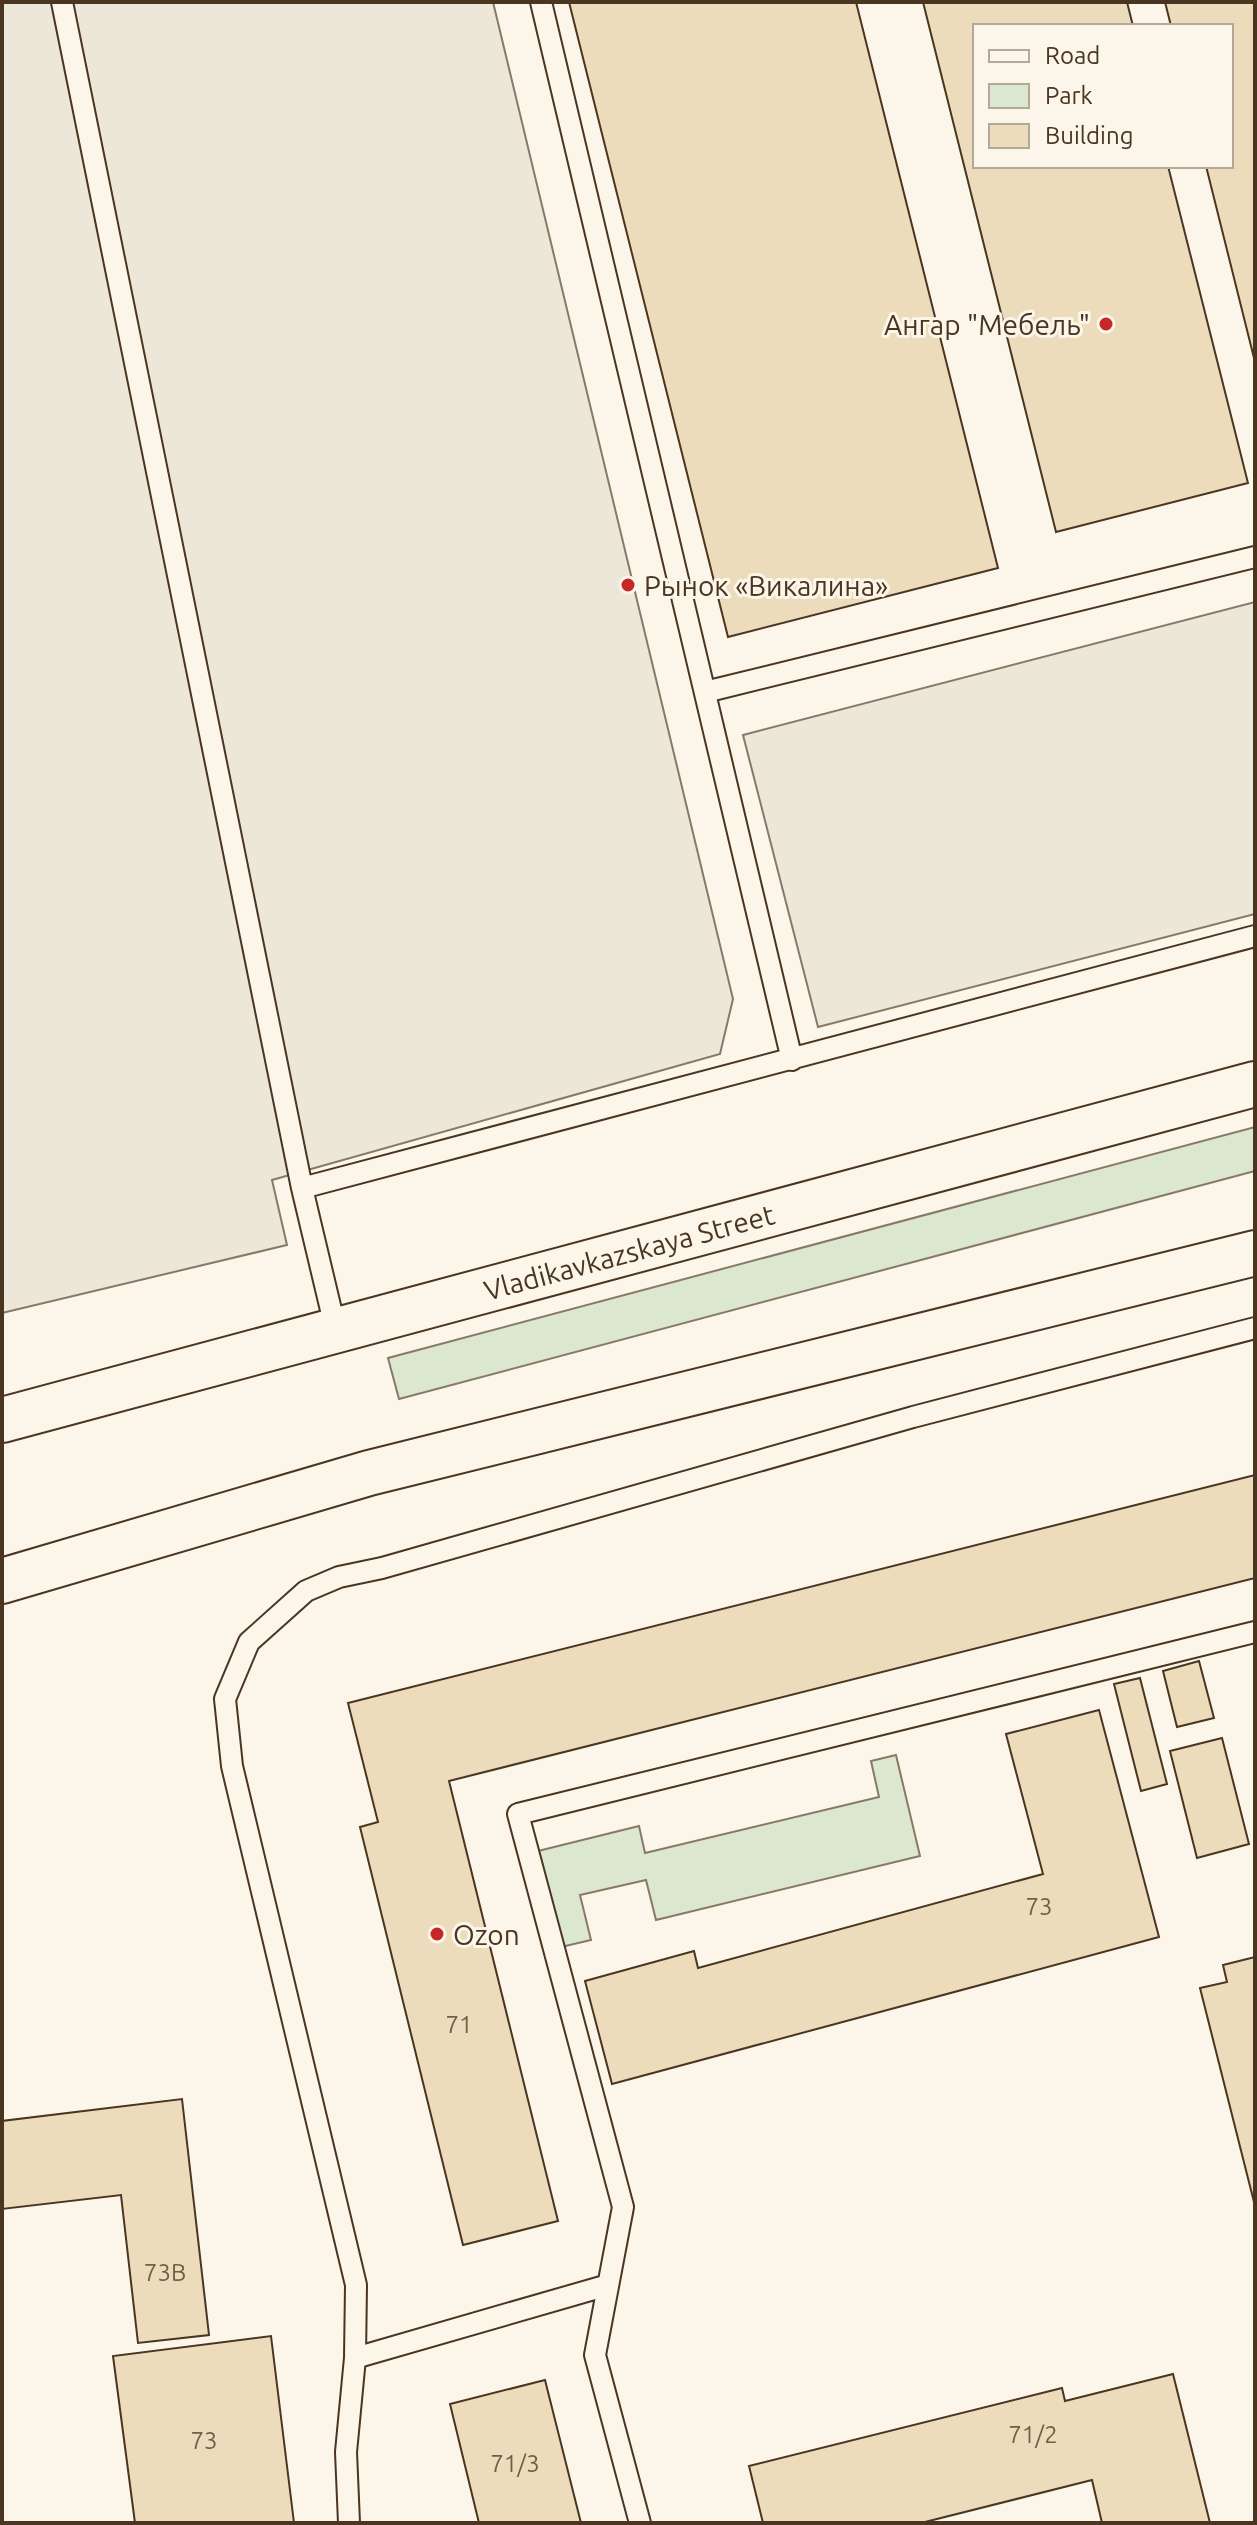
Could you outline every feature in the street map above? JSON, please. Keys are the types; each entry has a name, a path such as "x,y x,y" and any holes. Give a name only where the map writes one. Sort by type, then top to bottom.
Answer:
{"main road":[{"name":"Vladikavkazskaya Street","path":"2,1420 1255,1084"},
{"path":"2,1581 369,1473 1255,1253"}],"lane":[{"path":"62,2 302,1188 336,1331"},
{"path":"541,2 792,1060"},
{"path":"705,692 1255,557"},
{"path":"302,1188 1255,936"},
{"path":"349,2523 346,2452 355,2358 356,2285 232,1766 225,1699 249,1642 306,1591 339,1577 382,1568 913,1417 1255,1328"},
{"path":"640,2523 595,2355 623,2207 518,1814 1255,1632"},
{"path":"355,2358 608,2285"}],"green space":[{"path":"1255,1127 1255,1171 399,1399 388,1358"},
{"path":"896,1755 920,1856 656,1920 646,1880 580,1895 591,1940 561,1947 538,1851 639,1826 645,1853 879,1797 871,1761"}],"shaded area":[{"path":"2,2 493,2 733,999 720,1054 272,1180 287,1245 2,1313"},
{"path":"1255,602 1255,914 818,1027 743,735"}],"building":[{"path":"569,2 856,2 998,568 728,637"},
{"name":"Ангар \"Мебель\"","path":"923,2 1127,2 1132,24 973,24 973,168 1169,168 1248,483 1056,532"},
{"path":"1165,2 1255,2 1255,362 1206,168 1233,168 1233,24 1170,24"},
{"path":"1255,1475 1255,1578 449,1781 558,2221 463,2245 360,1827 378,1822 348,1703"},
{"path":"1199,1661 1214,1718 1177,1727 1163,1671"},
{"path":"1140,1678 1167,1784 1141,1791 1114,1684"},
{"path":"1099,1710 1159,1937 612,2084 585,1981 694,1951 698,1968 1043,1874 1006,1734"},
{"path":"1222,1738 1249,1844 1197,1858 1170,1751"},
{"path":"1255,1957 1255,2206 1200,1988 1227,1982 1223,1965"},
{"path":"182,2099 209,2335 138,2343 121,2195 2,2209 2,2121"},
{"path":"271,2336 294,2523 135,2523 113,2356"},
{"path":"1173,2374 1210,2523 1102,2523 1092,2480 921,2523 763,2523 749,2466 1062,2388 1065,2401"},
{"path":"545,2380 581,2523 479,2523 450,2404"}],"place":[{"name":"Ангар \"Мебель\"","path":"1106,324"},
{"name":"Рынок «Викалина»","path":"628,585"},
{"name":"Ozon","path":"437,1934"}]}
